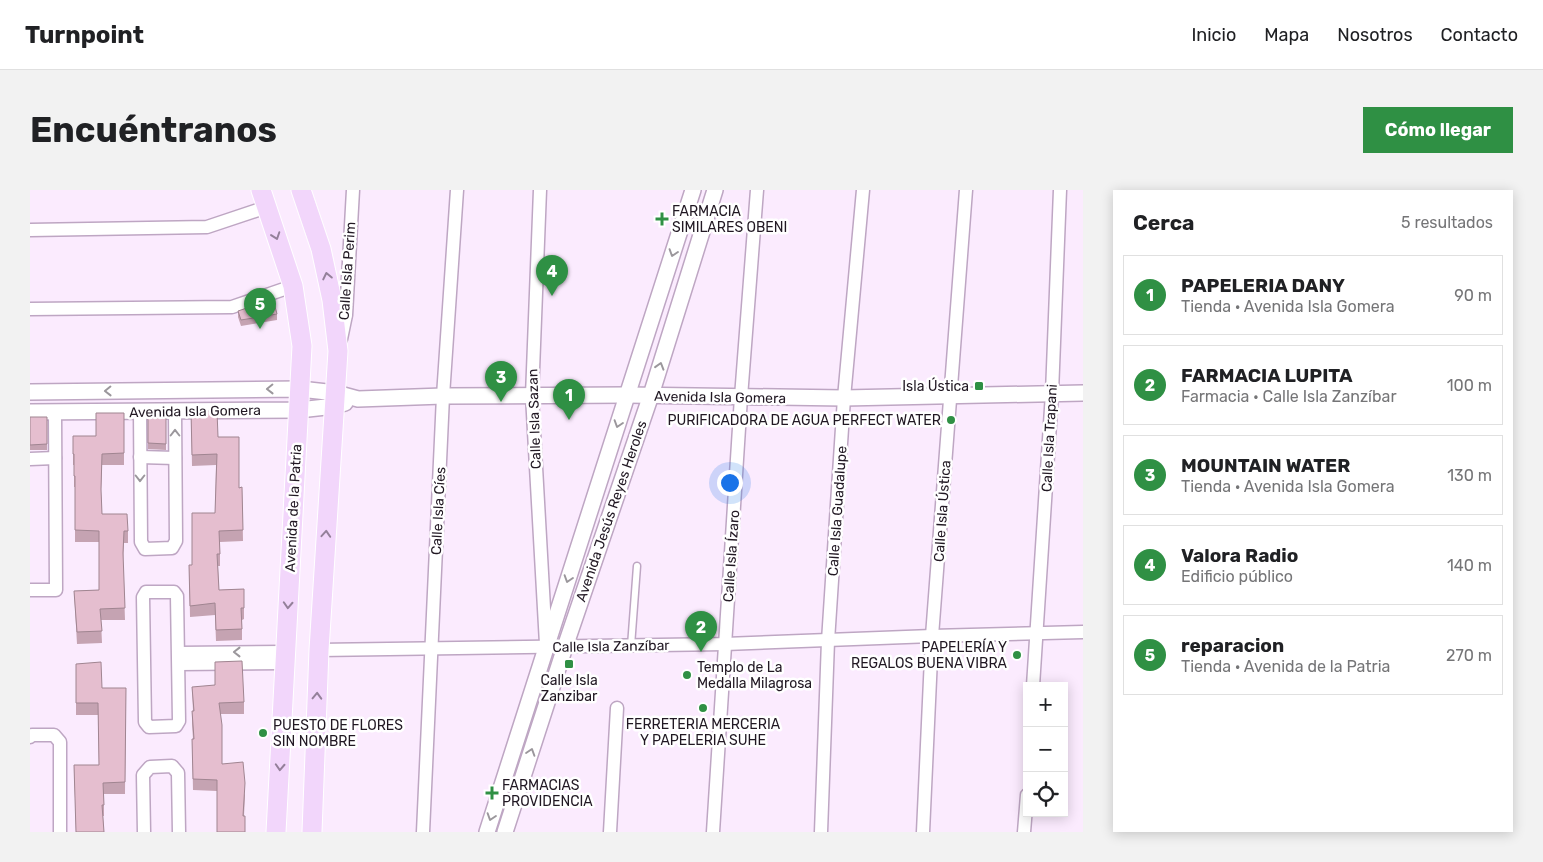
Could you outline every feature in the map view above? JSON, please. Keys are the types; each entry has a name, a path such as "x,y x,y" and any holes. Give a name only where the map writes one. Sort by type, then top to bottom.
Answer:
{"main road":[{"path":"301,190 321,248 332,300 338,351 319,650 312,832"},
{"name":"Avenida de la Patria","path":"264,199 293,286 302,346 276,832"}],"street":[{"name":"Calle Isla Perim","path":"338,351 346,315 353,190"},
{"name":"Calle Isla Cíes","path":"423,832 443,396 457,190"},
{"name":"Calle Isla Sazan","path":"540,190 532,396 546,647"},
{"name":"Avenida Jesús Reyes Heroles","path":"487,832 694,190"},
{"name":"Avenida Jesús Reyes Heroles","path":"505,832 565,647 651,395 715,190"},
{"name":"Calle Isla Ízaro","path":"713,832 741,397 757,190"},
{"name":"Calle Isla Guadalupe","path":"822,832 828,641 844,398 863,190"},
{"name":"Calle Isla Ústica","path":"923,832 932,636 966,190"},
{"name":"Calle Isla Trapani","path":"1033,682 1052,393 1060,190"},
{"path":"30,230 207,227 264,199"},
{"path":"30,309 232,306 293,286"},
{"name":"Avenida Isla Gomera","path":"30,392 300,389 335,400"},
{"name":"Avenida Isla Gomera","path":"30,412 299,410 335,400 443,396 651,395 844,398 1083,393"},
{"path":"140,411 141,542 145,549 172,548 176,541 175,411"},
{"path":"30,590 56,590 55,412"},
{"path":"140,457 175,458"},
{"path":"30,459 55,458"},
{"path":"146,592 174,592 178,596 179,658 179,721 176,726 149,726 145,722 143,597 146,592"},
{"name":"Calle Isla Zanzíbar","path":"319,650 725,644 1083,632"},
{"path":"179,658 285,657"},
{"path":"610,832 617,708"},
{"path":"30,737 32,735 54,735 60,742 60,832"},
{"path":"144,832 143,775 150,767 172,766 178,773 179,832"},
{"path":"1024,832 1025,817"}],"lane":[{"path":"631,646 637,566"}],"building":[{"path":"273,299 277,314 241,320 238,311"},
{"path":"191,411 217,411 218,437 239,437 239,488 242,487 243,530 219,531 220,554 217,554 219,590 244,589 244,608 241,608 242,629 216,630 215,603 190,606 189,565 192,565 192,513 215,513 217,454 192,455"},
{"path":"96,413 124,413 124,453 102,454 101,489 102,514 127,514 128,531 124,531 123,553 125,608 100,609 102,631 77,632 74,591 99,590 99,531 75,530 73,436 96,436"},
{"path":"148,416 166,416 166,444 148,443"},
{"path":"30,417 47,417 47,444 30,445"},
{"path":"242,661 244,702 219,703 222,725 222,764 243,762 245,783 243,816 245,816 245,832 217,832 217,780 193,779 192,739 194,739 192,711 194,711 192,687 215,685 215,662"},
{"path":"101,662 102,688 126,688 125,782 103,783 104,832 76,832 74,765 99,765 98,703 76,703 76,664"}],"place":[{"name":"FARMACIA SIMILARES OBENI","path":"662,219"},
{"name":"Valora Radio","path":"552,296"},
{"name":"reparacion","path":"260,329"},
{"name":"Isla Ústica","path":"979,386"},
{"name":"MOUNTAIN WATER","path":"501,402"},
{"name":"PAPELERIA DANY","path":"569,420"},
{"name":"PURIFICADORA DE AGUA PERFECT WATER","path":"951,420"},
{"name":"FARMACIA LUPITA","path":"701,652"},
{"name":"PAPELERÍA Y REGALOS BUENA VIBRA","path":"1017,655"},
{"name":"Calle Isla Zanzibar","path":"569,664"},
{"name":"Templo de La Medalla Milagrosa","path":"687,675"},
{"name":"FERRETERIA MERCERIA Y PAPELERIA SUHE","path":"703,708"},
{"name":"PUESTO DE FLORES SIN NOMBRE","path":"263,733"},
{"name":"FARMACIAS PROVIDENCIA","path":"492,793"}]}
